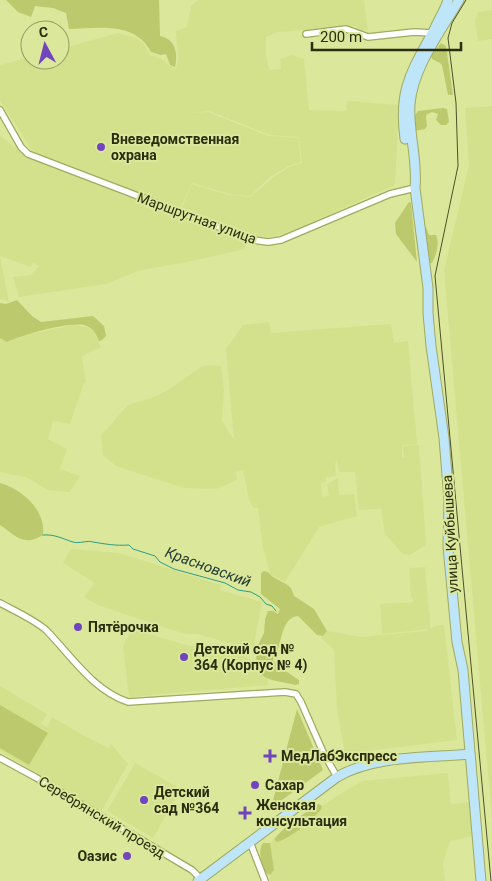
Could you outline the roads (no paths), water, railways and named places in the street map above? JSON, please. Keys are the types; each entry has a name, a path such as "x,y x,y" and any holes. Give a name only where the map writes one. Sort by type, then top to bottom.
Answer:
{"main road":[{"name":"улица Куйбышева","path":"415,188 411,178 404,131 403,102 411,72 448,0"},
{"name":"улица Куйбышева","path":"459,0 435,38 418,74 410,102 410,130 416,177 415,188 428,288 431,346 444,438 449,500 448,547 457,642 463,670 481,881"},
{"path":"199,880 337,777 358,767 376,762 470,754"}],"street":[{"path":"306,34 346,30 368,37 414,32 432,33"},
{"name":"Маршрутная улица","path":"0,110 26,153 253,240 268,242 281,240 390,194 415,188"},
{"path":"0,603 45,630 88,677 118,699 128,702 285,692 296,694 304,708 322,752 337,777"},
{"name":"Серебрянский проезд","path":"0,758 192,870 199,880"},
{"path":"250,842 265,881"}],"waterway":[{"name":"Красновский","path":"43,535 55,536 75,542 129,545 133,549 155,556 160,562 174,569 225,583 238,590 251,592 260,597 266,604 272,606 276,611"}],"tram line":[{"path":"466,0 452,23 448,38 456,103 458,166 435,276 491,881"}],"place":[{"name":"Вневедомственная охрана","path":"101,147"},
{"name":"Пятёрочка","path":"78,627"},
{"name":"Детский сад № 364 (Корпус № 4)","path":"184,657"},
{"name":"МедЛабЭкспресс","path":"270,756"},
{"name":"Сахар","path":"255,785"},
{"name":"Детский сад №364","path":"144,800"},
{"name":"Женская консультация","path":"245,813"},
{"name":"Оазис","path":"127,856"}]}
